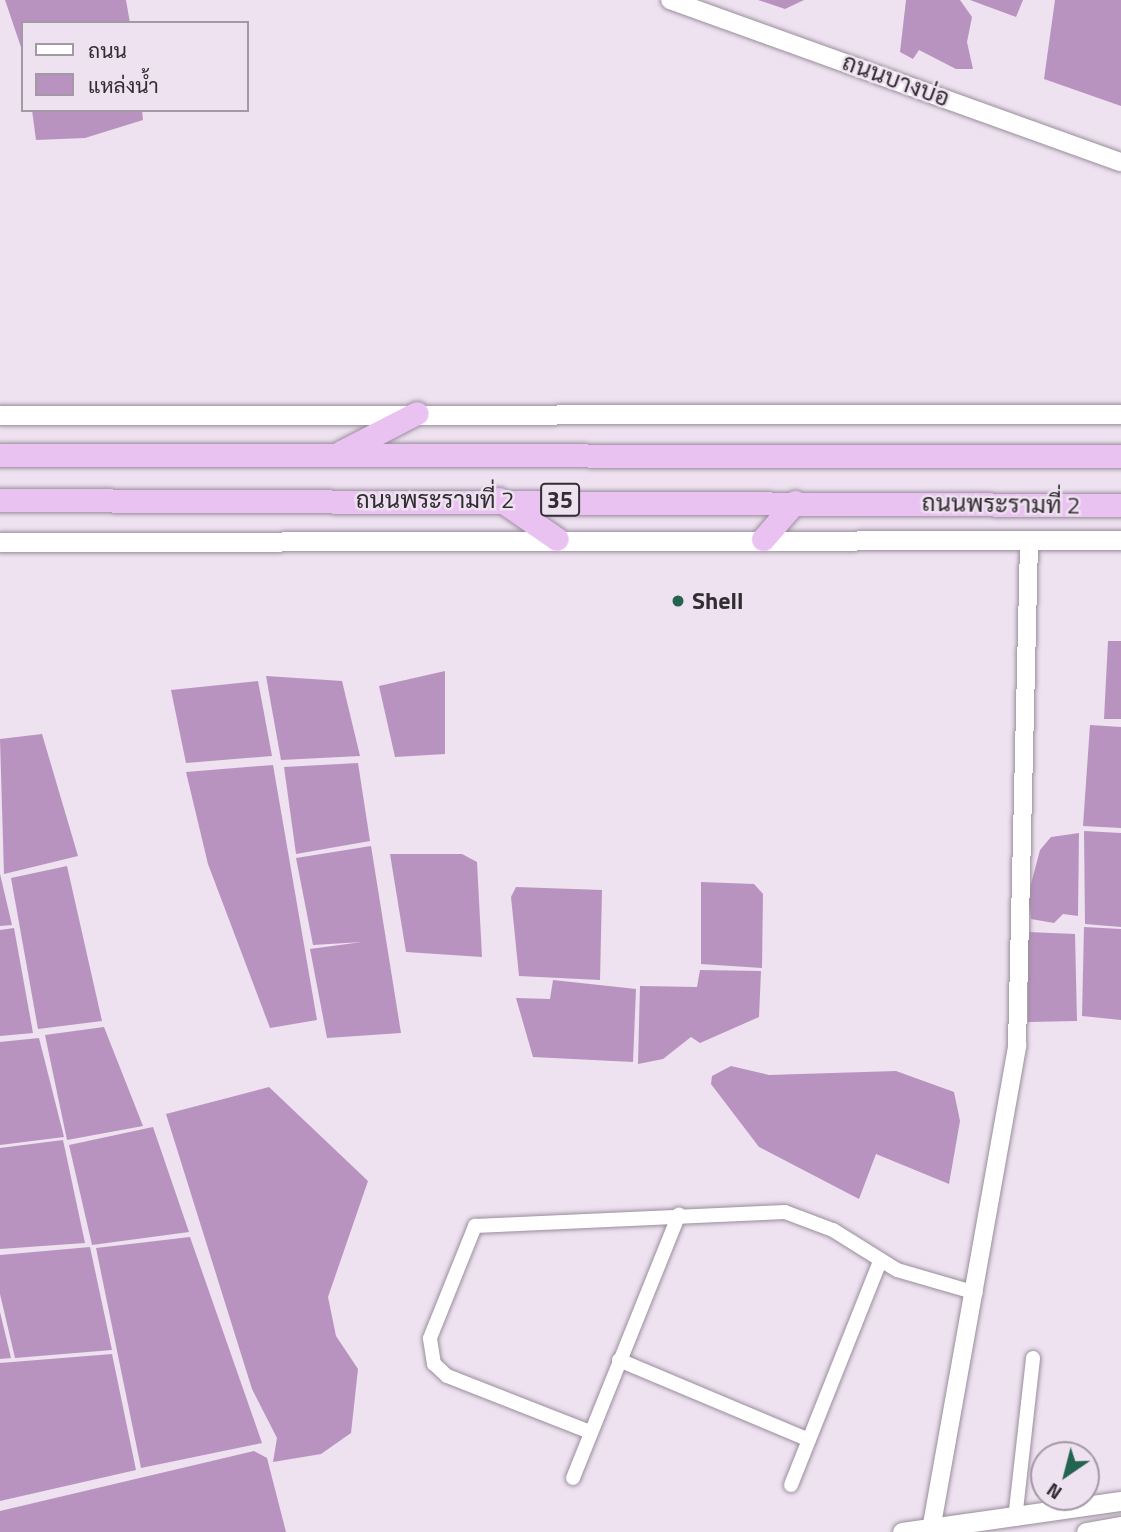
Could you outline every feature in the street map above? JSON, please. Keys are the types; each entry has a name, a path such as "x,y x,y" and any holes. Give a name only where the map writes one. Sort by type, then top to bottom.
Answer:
{"highway":[{"path":"338,453 416,413"},
{"name":"ถนนพระรามที่ 2","path":"0,455 338,453 1121,456"},
{"path":"498,499 556,539"},
{"name":"ถนนพระรามที่ 2","path":"0,500 498,499 1121,505"},
{"path":"763,539 795,502"}],"main road":[{"path":"0,415 1121,414"},
{"name":"ถนนพระรามที่ 2","path":"0,542 1121,540"},
{"path":"902,1532 1015,1519 1121,1501"},
{"path":"1086,1532 1121,1526"}],"street":[{"name":"ถนนบางบ่อ","path":"670,0 1121,162"},
{"path":"931,1530 976,1293 1017,1045 1029,542"},
{"path":"590,1432 447,1376 434,1364 430,1338 475,1226 679,1214 785,1212 833,1230 880,1261 976,1293"},
{"path":"573,1479 679,1214"},
{"path":"791,1485 880,1261"},
{"path":"1015,1519 1033,1358"},
{"path":"620,1360 809,1440"}],"water":[{"path":"5,0 126,0 130,21 21,21 21,47"},
{"path":"758,0 804,0 785,9"},
{"path":"906,0 960,0 972,17 967,42 973,69 956,69 919,50 913,59 900,52"},
{"path":"970,0 1023,0 1016,17"},
{"path":"1055,0 1121,0 1121,106 1044,79"},
{"path":"32,112 142,112 143,120 85,138 36,140"},
{"path":"1108,641 1121,641 1121,719 1104,719"},
{"path":"445,671 445,754 395,757 379,686"},
{"path":"266,676 342,681 360,756 281,760"},
{"path":"258,681 272,756 186,763 171,690"},
{"path":"1090,725 1121,727 1121,828 1083,826"},
{"path":"42,734 78,856 4,874 0,739"},
{"path":"358,763 370,841 296,854 284,767"},
{"path":"273,765 317,1020 270,1028 208,864 186,772"},
{"path":"1084,831 1121,833 1121,927 1085,924"},
{"path":"1079,833 1078,916 1063,914 1054,923 1031,919 1028,895 1040,850 1051,837"},
{"path":"371,846 401,1033 327,1038 310,949 362,942 313,945 296,858"},
{"path":"390,854 462,854 477,862 482,957 406,952"},
{"path":"67,866 102,1021 38,1029 11,878"},
{"path":"0,874 12,925 0,926"},
{"path":"701,882 754,884 763,894 762,968 701,964"},
{"path":"516,887 602,890 600,980 519,976 511,897"},
{"path":"1084,927 1121,929 1121,1020 1082,1016"},
{"path":"14,928 33,1033 0,1036 0,930"},
{"path":"1028,932 1075,934 1077,1021 1028,1022"},
{"path":"700,970 761,971 759,1017 700,1043 691,1037 663,1059 638,1064 640,986 697,987"},
{"path":"553,980 636,989 633,1062 533,1057 516,998 550,999"},
{"path":"104,1027 143,1126 67,1140 45,1035"},
{"path":"39,1038 64,1137 0,1145 0,1042"},
{"path":"731,1066 769,1075 896,1071 954,1092 960,1121 949,1184 876,1154 859,1199 759,1147 711,1084 712,1076"},
{"path":"269,1087 368,1181 328,1297 336,1336 358,1369 351,1433 321,1454 273,1462 277,1438 252,1389 166,1114"},
{"path":"153,1127 189,1232 92,1245 69,1145"},
{"path":"63,1140 85,1243 0,1249 0,1148"},
{"path":"190,1237 262,1443 141,1468 96,1248"},
{"path":"90,1247 112,1350 15,1358 0,1294 0,1255"},
{"path":"0,1312 11,1358 0,1359"},
{"path":"112,1354 136,1470 0,1501 0,1363"},
{"path":"254,1451 267,1458 286,1532 0,1532 0,1511"}],"place":[{"name":"Shell","path":"678,601"}]}
